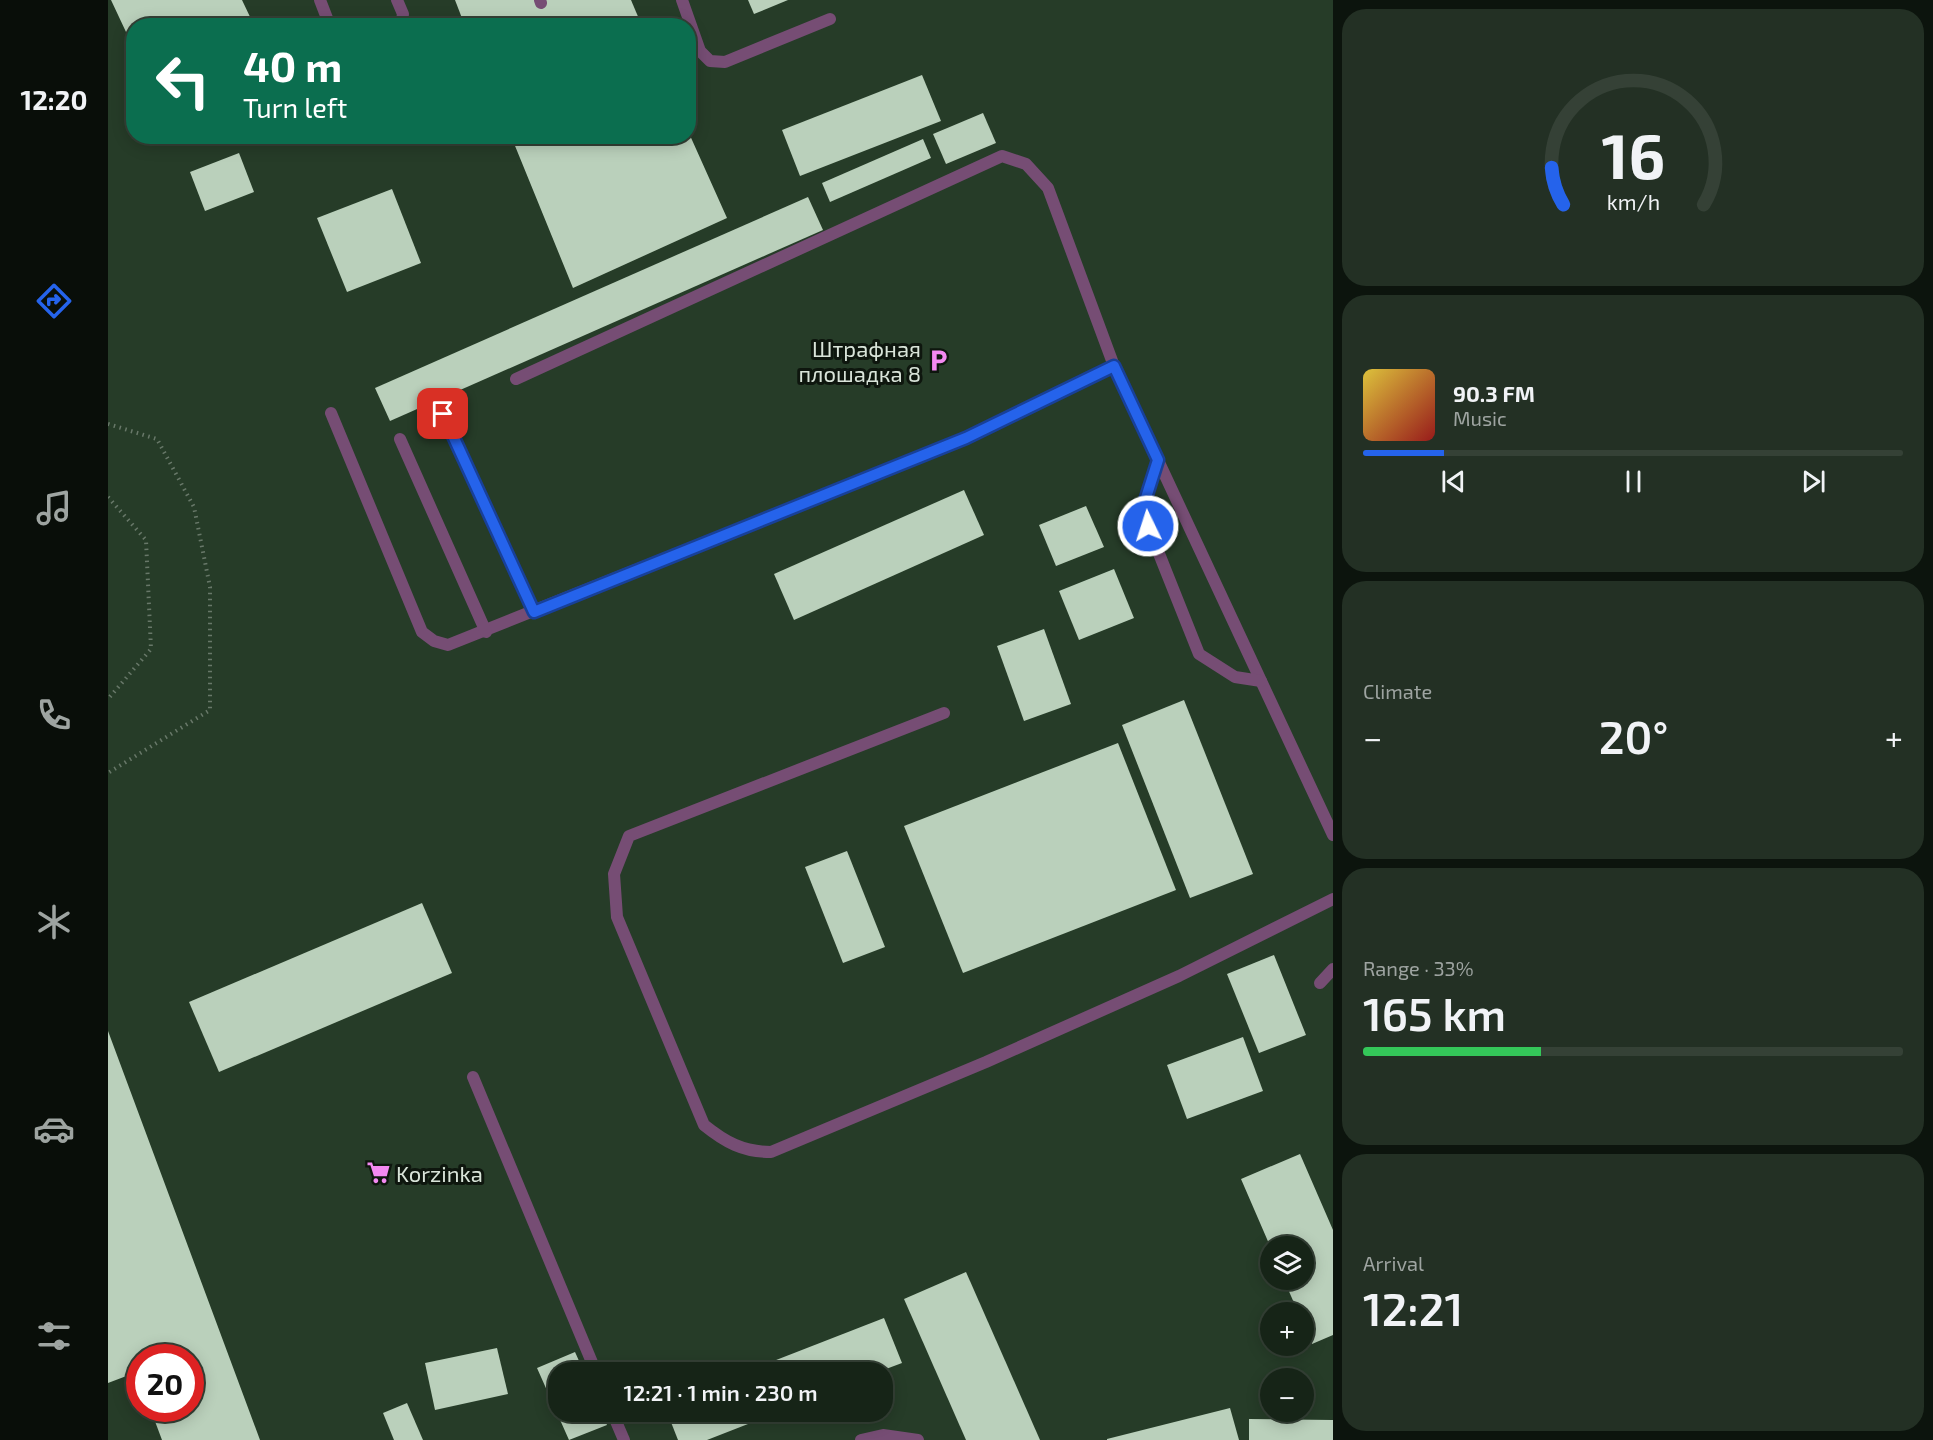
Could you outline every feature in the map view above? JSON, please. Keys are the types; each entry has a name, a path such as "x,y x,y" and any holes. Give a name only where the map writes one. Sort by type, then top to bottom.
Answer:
{"lane":[{"path":"320,0 327,18"},
{"path":"397,0 402,18"},
{"path":"682,0 688,18"},
{"path":"696,40 700,51 710,61 724,62 831,19"},
{"path":"516,379 1002,156 1026,164 1048,188 1114,366 1333,835"},
{"path":"331,413 422,632 434,641 448,645 486,632 966,438 1114,366"},
{"path":"443,414 534,612"},
{"path":"400,439 486,632"},
{"path":"1158,460 1144,504 1148,526 1199,654 1234,677 1261,681"},
{"path":"944,713 629,836 614,874 617,917 704,1125 725,1143 754,1152 771,1152 986,1062 1169,981 1333,899"},
{"path":"1320,983 1333,969"},
{"path":"473,1077 592,1362"},
{"path":"616,1422 624,1440"},
{"path":"861,1440 884,1435 918,1440"}],"path":[{"path":"108,424 157,439 194,507 210,598 210,710 108,773"},
{"path":"108,497 146,540 151,649 108,699"}],"shaded area":[{"path":"108,0 1333,0 1333,1440 108,1440"}],"building":[{"path":"111,0 242,0 251,18 126,18 126,32"},
{"path":"455,0 631,0 639,18 462,18"},
{"path":"748,0 788,0 754,14"},
{"path":"922,75 941,121 800,176 782,130"},
{"path":"983,113 996,143 946,164 933,134"},
{"path":"923,139 931,158 830,202 822,183"},
{"path":"514,144 694,144 727,218 573,288"},
{"path":"239,153 254,192 205,211 190,172"},
{"path":"392,189 421,263 347,292 317,218"},
{"path":"808,197 823,230 390,421 375,388"},
{"path":"964,490 984,535 794,620 774,574"},
{"path":"1086,506 1104,547 1056,566 1039,525"},
{"path":"1114,569 1134,618 1079,640 1059,591"},
{"path":"1044,629 1071,704 1024,721 997,646"},
{"path":"1184,700 1253,874 1190,898 1122,725"},
{"path":"1118,743 1176,890 963,973 904,826"},
{"path":"847,851 885,947 843,963 805,867"},
{"path":"422,903 452,973 219,1072 189,1002"},
{"path":"1274,955 1306,1035 1259,1053 1227,974"},
{"path":"108,1031 260,1440 162,1440 155,1422 204,1422 204,1344 126,1344 126,1376 108,1383"},
{"path":"1243,1037 1263,1091 1187,1119 1167,1065"},
{"path":"1300,1154 1333,1230 1333,1335 1314,1343 1314,1302 1294,1302 1288,1290 1314,1290 1314,1236 1266,1236 1241,1179"},
{"path":"966,1272 1040,1440 966,1440 904,1299"},
{"path":"884,1318 902,1363 893,1366 893,1362 771,1362"},
{"path":"497,1348 508,1394 435,1410 425,1363"},
{"path":"575,1352 580,1362 551,1362"},
{"path":"548,1363 548,1393 537,1368"},
{"path":"407,1403 423,1440 394,1440 383,1413"},
{"path":"1230,1408 1239,1440 1107,1440 1107,1439"},
{"path":"1249,1419 1260,1419 1260,1422 1333,1420 1333,1440 1249,1440"},
{"path":"561,1422 606,1422 607,1425 569,1440"},
{"path":"671,1422 753,1422 707,1440 678,1440"}],"place":[{"name":"Штрафная плошадка 8","path":"939,361"},
{"name":"Korzinka","path":"378,1173"}],"route":[{"path":"443,414 534,612 966,438 1114,366 1158,460 1144,504 1148,526"}]}
